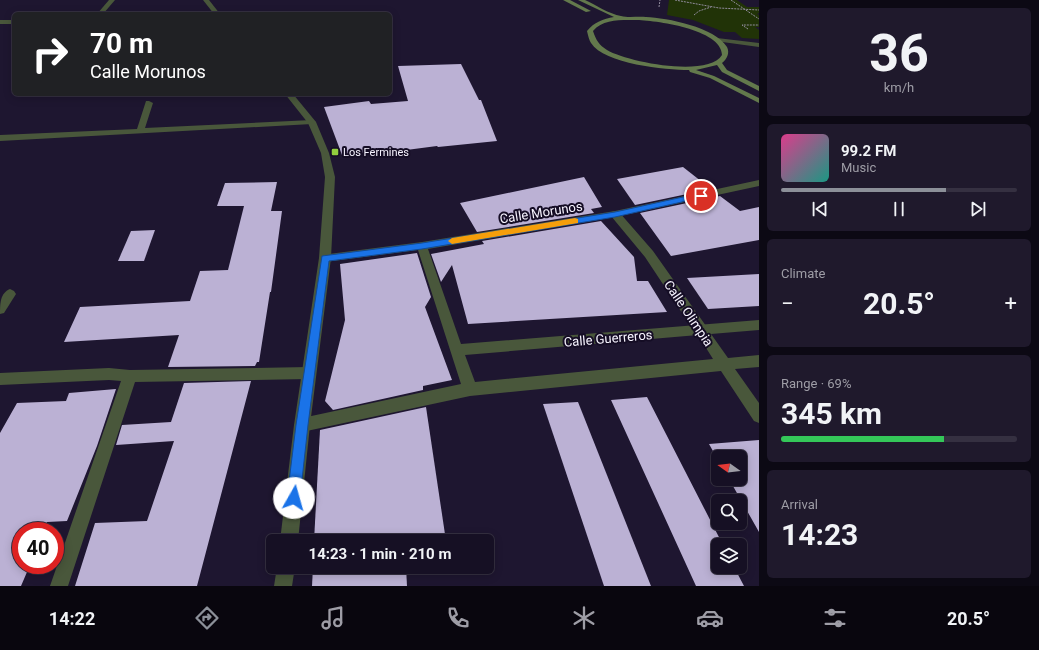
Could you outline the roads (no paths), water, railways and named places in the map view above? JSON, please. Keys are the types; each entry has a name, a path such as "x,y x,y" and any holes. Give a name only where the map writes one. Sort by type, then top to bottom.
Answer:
{"main road":[{"path":"566,0 597,18 651,19 695,29 717,40 725,48 726,54 719,63 696,68 680,69"},
{"path":"581,0 612,15 624,18"},
{"path":"597,18 589,35 592,40 604,50 638,63 696,72 712,77 759,101"},
{"path":"719,63 724,71 759,89"}],"street":[{"path":"102,12 112,0"},
{"path":"206,0 215,12"},
{"path":"0,22 12,22"},
{"path":"717,40 759,46"},
{"path":"725,48 751,45"},
{"path":"290,534 302,425 325,258 330,177 325,153 312,122 292,96"},
{"path":"140,131 150,103"},
{"path":"0,138 312,122"},
{"name":"Calle Morunos","path":"325,258 422,246 615,214 759,183"},
{"name":"Calle Olimpia","path":"615,214 649,254 759,416"},
{"path":"422,246 470,389"},
{"path":"0,308 10,294"},
{"name":"Calle Guerreros","path":"458,350 759,325"},
{"path":"302,425 470,389 759,361"},
{"path":"0,378 109,374 130,376 309,373"},
{"path":"59,586 130,376"},
{"path":"283,586 285,574"}],"place":[{"name":"Los Fermines","path":"335,152"}]}
